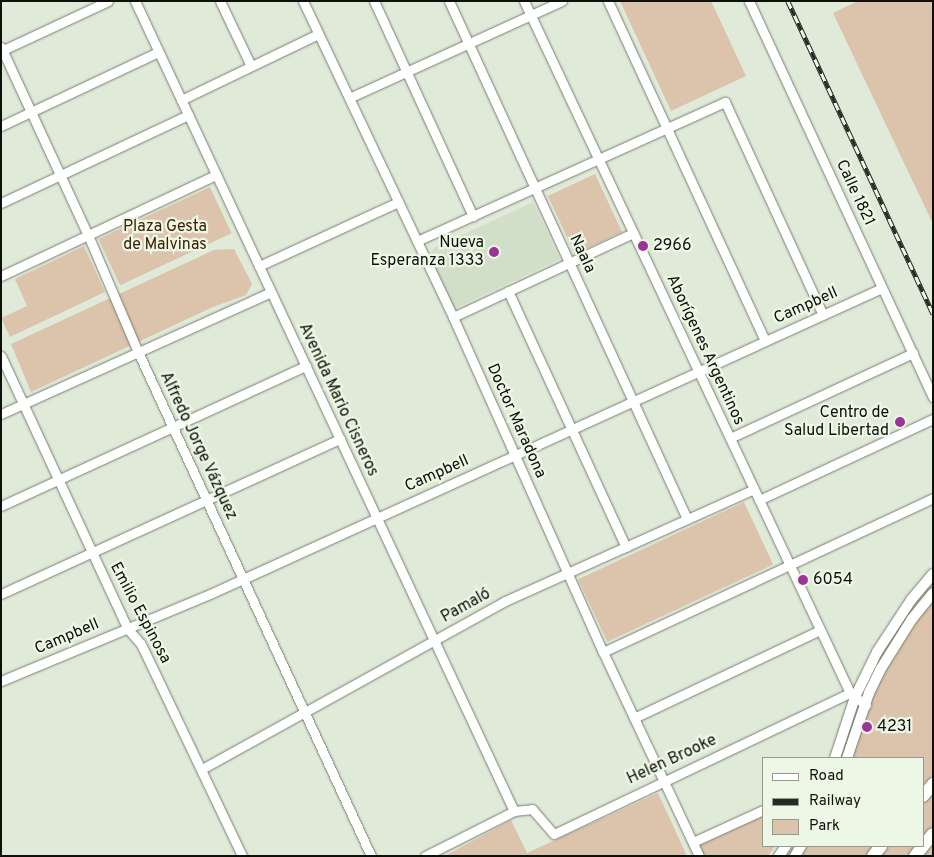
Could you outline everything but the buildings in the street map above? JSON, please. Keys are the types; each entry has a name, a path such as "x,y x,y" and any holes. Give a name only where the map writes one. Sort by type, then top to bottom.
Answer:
{"highway":[{"path":"924,795 933,784"},
{"path":"924,845 933,834"}],"main road":[{"path":"835,757 853,695 892,626 933,574"},
{"path":"848,757 880,670 896,644 933,593"}],"street":[{"path":"2,49 108,1"},
{"name":"Avenida Mario Cisneros","path":"135,1 514,811"},
{"path":"220,1 250,66"},
{"name":"Doctor Maradona","path":"302,1 417,241 634,718 699,856"},
{"path":"374,1 474,216"},
{"name":"Naala","path":"450,1 688,519"},
{"name":"Aborígenes Argentinos","path":"524,1 820,630 853,695 866,705"},
{"path":"349,98 562,1"},
{"path":"608,1 765,341"},
{"name":"Calle 1821","path":"749,1 933,396"},
{"path":"181,100 318,34"},
{"name":"Alfredo Jorge Vázquez","path":"2,49 88,235 172,427 371,856"},
{"path":"1,126 158,52"},
{"path":"417,241 725,102 823,315"},
{"path":"1,203 188,115"},
{"path":"1,276 216,175"},
{"path":"259,266 398,202"},
{"path":"452,317 633,233"},
{"name":"Campbell","path":"1,681 243,579 882,288"},
{"path":"508,291 626,547"},
{"path":"1,414 271,292"},
{"path":"730,438 913,353"},
{"name":"Emilio Espinosa","path":"1,356 127,628 141,644 242,856"},
{"path":"1,506 306,366"},
{"path":"759,500 933,419"},
{"path":"1,594 340,438"},
{"name":"Pamaló","path":"202,769 505,601 569,574 754,489"},
{"path":"604,652 933,498"},
{"path":"634,718 820,630"},
{"name":"Helen Brooke","path":"514,811 532,808 554,834 663,780 853,695"},
{"path":"693,842 762,810"},
{"path":"425,856 514,811"}],"shaded area":[{"name":"Nueva Esperanza 1333","path":"533,202 560,259 454,309 429,256 434,248"}],"green space":[{"path":"620,1 711,1 746,76 671,111"},
{"path":"858,1 933,1 933,224 833,13"},
{"path":"595,174 622,232 575,254 548,196"},
{"name":"Plaza Gesta de Malvinas","path":"210,187 232,233 120,285 99,239"},
{"name":"Plaza Gesta de Malvinas","path":"84,246 105,292 10,337 1,318 27,306 15,279"},
{"path":"234,249 252,284 246,295 213,307 31,392 11,344 214,250"},
{"path":"744,502 773,565 607,642 578,579"},
{"path":"933,574 933,856 779,856 785,847 924,847 924,757 835,757 865,674"},
{"path":"658,793 687,856 445,856 511,820 527,853"},
{"path":"762,814 762,847 774,847 768,856 704,856 700,847 701,841"}],"railway":[{"path":"788,1 933,314"}],"place":[{"name":"2966","path":"643,246"},
{"name":"Nueva Esperanza 1333","path":"494,252"},
{"name":"Centro de Salud Libertad","path":"900,422"},
{"name":"6054","path":"803,580"},
{"name":"4231","path":"867,727"}]}
